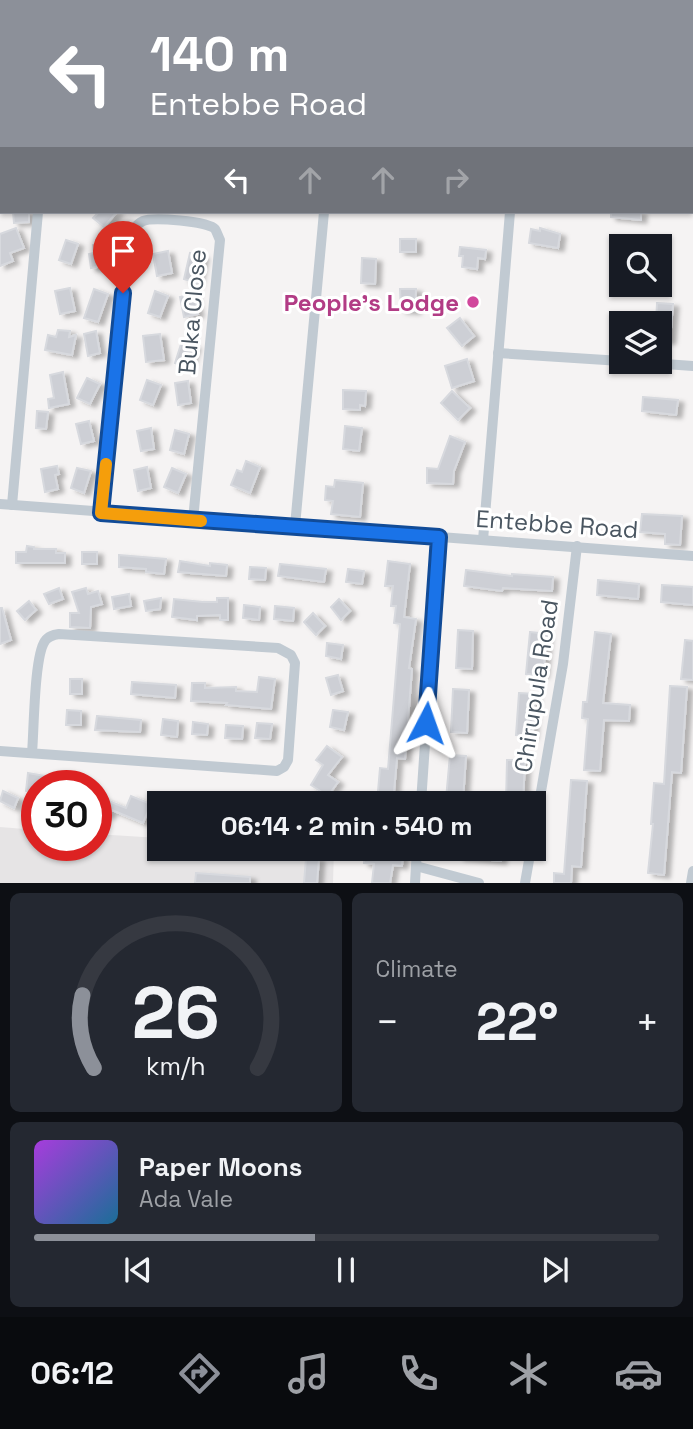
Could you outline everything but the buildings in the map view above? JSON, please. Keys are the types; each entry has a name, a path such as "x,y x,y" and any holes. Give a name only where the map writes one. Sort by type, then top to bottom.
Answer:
{"street":[{"path":"12,505 38,214"},
{"path":"295,526 324,214"},
{"path":"483,540 510,214"},
{"name":"Buka Close","path":"101,513 129,239 134,228 144,221 156,219 207,224 215,229 220,240 193,520"},
{"path":"498,353 609,360"},
{"path":"672,364 693,366"},
{"name":"Entebbe Road","path":"0,505 693,556"},
{"path":"422,791 439,537"},
{"name":"Chirupula Road","path":"541,791 563,664 576,546"},
{"path":"0,751 277,771 284,767 288,760 296,672 292,655 278,648 59,634 52,636 46,639 39,656 32,753"},
{"path":"415,883 417,861"},
{"path":"525,883 529,861"},
{"path":"416,866 479,883"},
{"path":"691,883 693,871"}],"shaded area":[{"path":"0,827 21,829 21,861 112,861 112,835 147,837 147,861 334,861 333,883 0,883"}],"slow traffic":[{"path":"106,464 101,513 201,521"}],"place":[{"name":"People's Lodge","path":"473,302"}],"route":[{"path":"123,293 101,513 439,537 426,723"}]}
